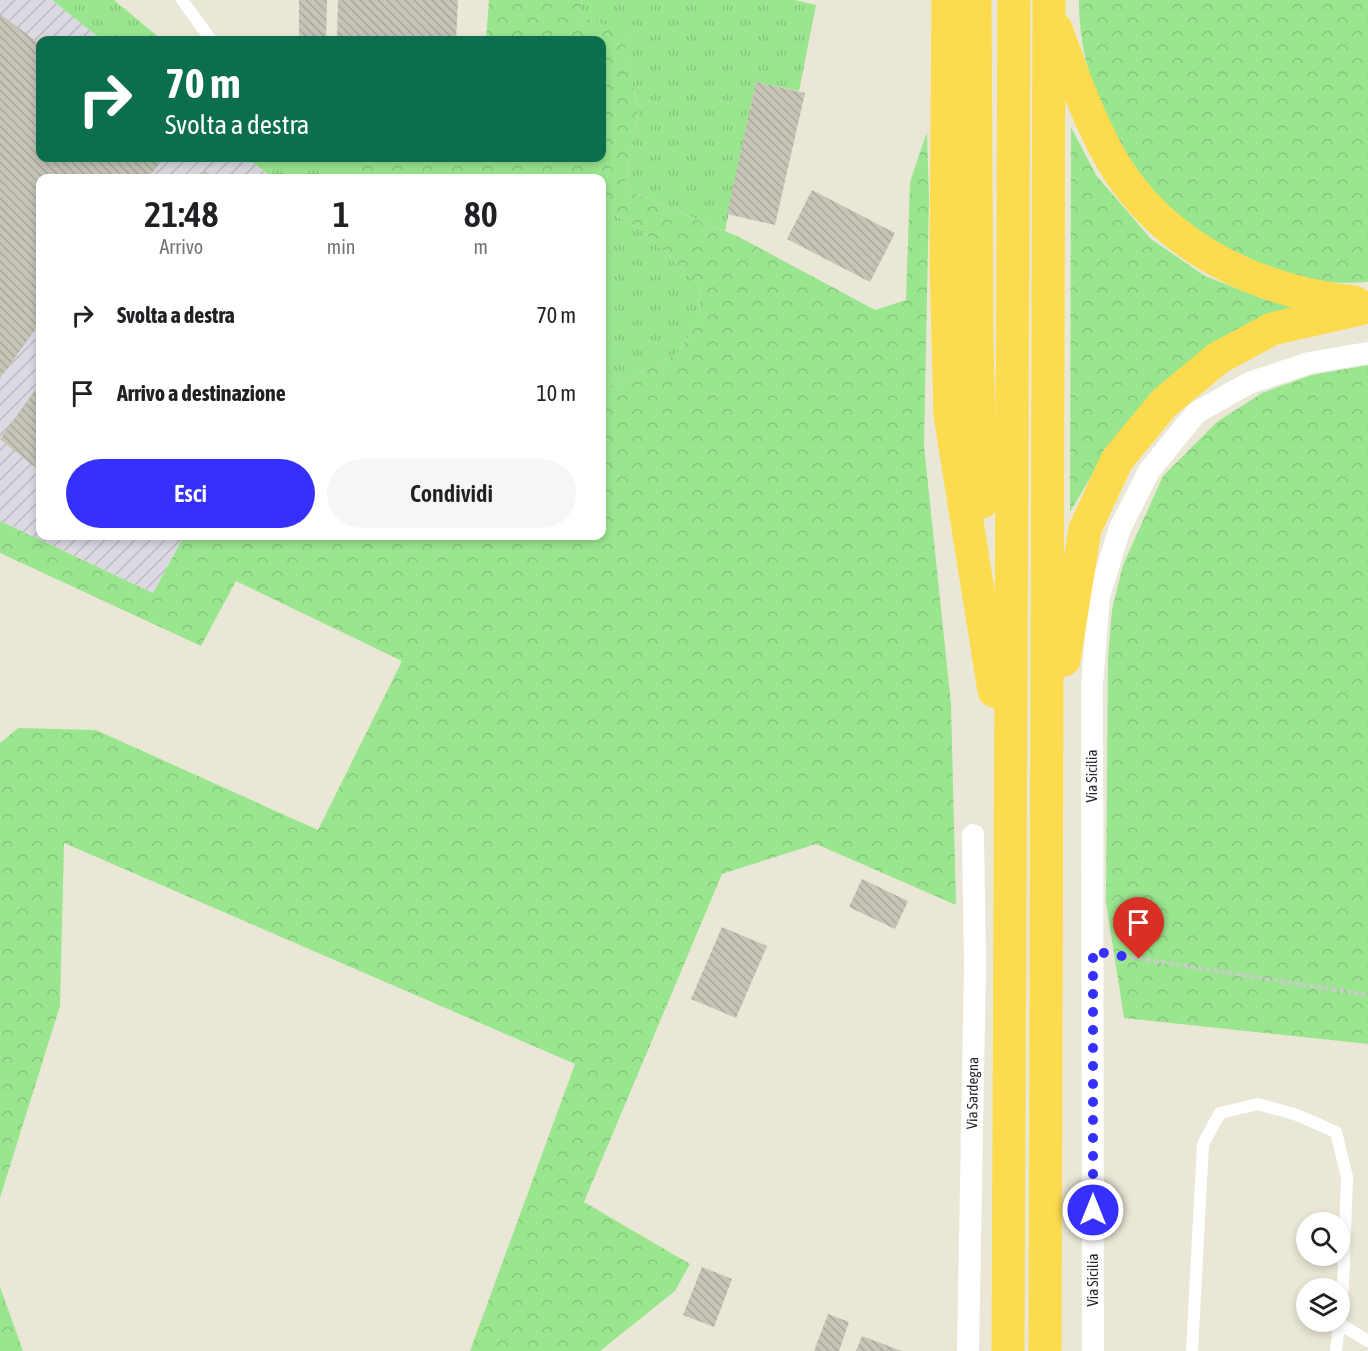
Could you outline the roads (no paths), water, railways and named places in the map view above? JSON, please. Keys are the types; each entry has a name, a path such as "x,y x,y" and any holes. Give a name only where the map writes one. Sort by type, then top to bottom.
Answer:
{"highway":[{"path":"948,0 946,261 950,415 1009,780"},
{"path":"975,0 977,345 986,643"},
{"path":"1008,1351 1014,0"},
{"path":"1048,5 1096,132 1113,162 1136,193 1164,222 1211,258 1265,284 1320,298 1368,302"},
{"path":"1045,1351 1048,5"},
{"path":"1047,781 1084,529 1117,459 1164,403 1218,358 1272,329 1368,307"}],"street":[{"name":"Via Sicilia","path":"1093,1351 1092,685 1099,596 1120,528 1149,471 1196,413 1249,383 1309,363 1368,353"},
{"name":"Via Sardegna","path":"968,1351 975,966 973,835"}],"lane":[{"path":"182,0 207,36"},
{"path":"1192,1351 1203,1144 1220,1113 1258,1104 1297,1115 1336,1132 1347,1177 1342,1278"},
{"path":"1350,1330 1368,1341"},
{"path":"1336,1351 1339,1332"}]}
